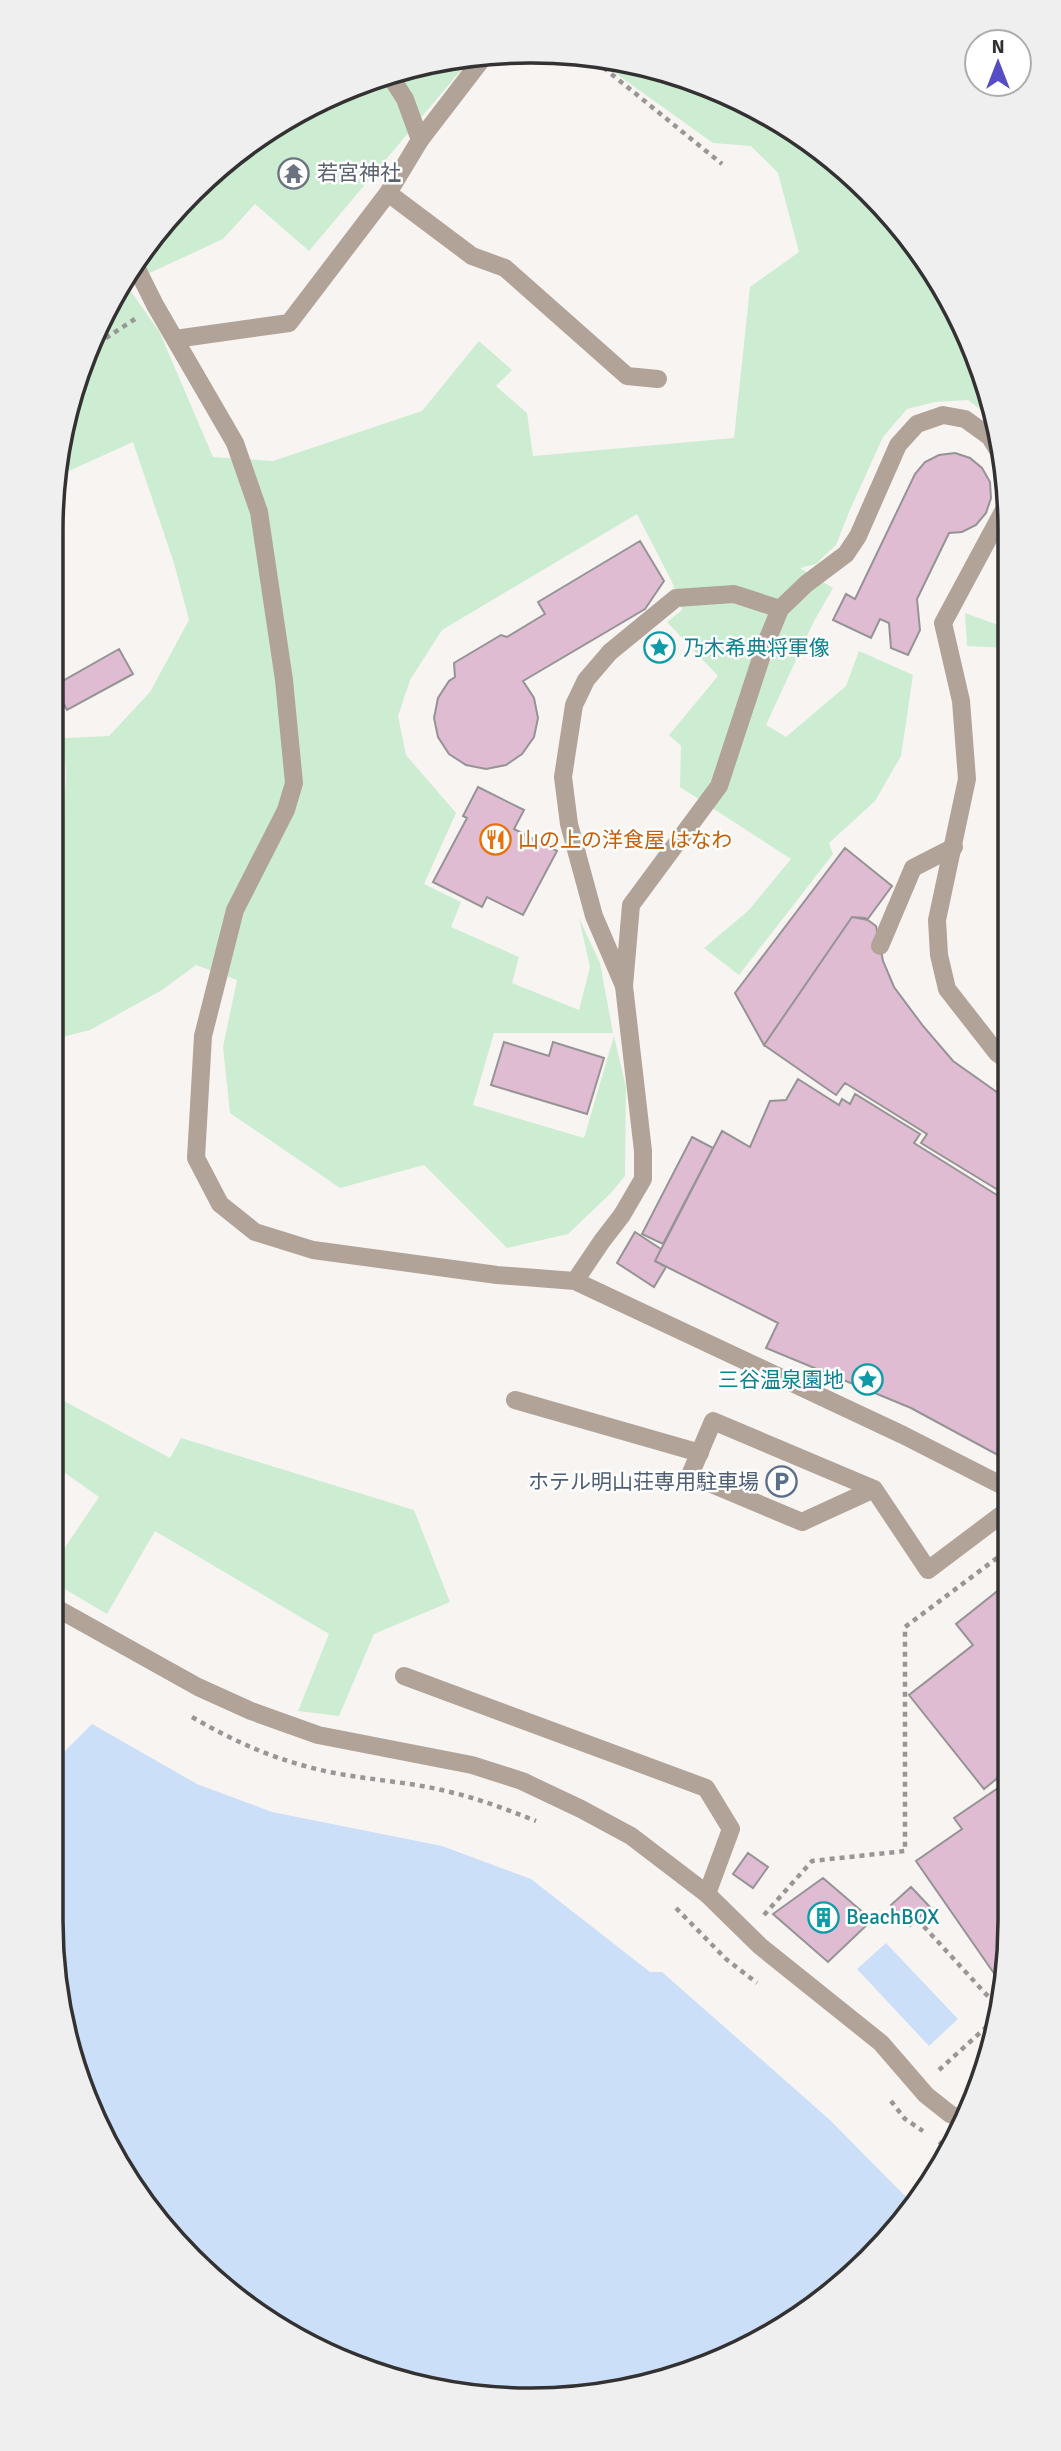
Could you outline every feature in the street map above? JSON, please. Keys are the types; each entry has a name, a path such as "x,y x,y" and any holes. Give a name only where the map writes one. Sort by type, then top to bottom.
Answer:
{"street":[{"path":"175,339 289,323 388,194 420,140 477,66"},
{"path":"395,83 405,99 420,140"},
{"path":"388,194 472,256 505,268 628,376 658,379"},
{"path":"140,275 235,443 259,512 284,680 294,783 286,810 235,910 203,1036 196,1158 219,1204 256,1232 313,1250 497,1275 575,1281 998,1484"},
{"path":"575,1281 622,1215 643,1179 643,1151 624,986 631,905 719,786 766,643 780,610 806,584 846,554 858,536 898,445 917,424 943,415 965,419 988,436"},
{"path":"998,521 943,623 961,701 967,779 937,920 939,955 947,989 998,1054"},
{"path":"624,986 594,916 569,824 563,777 574,705 586,680 610,652 676,598 734,594 780,610"},
{"path":"880,946 913,868 954,846"},
{"path":"515,1400 700,1453"},
{"path":"874,1489 802,1522 690,1475 713,1421 874,1489 928,1570 998,1517"},
{"path":"63,1612 198,1687 251,1711 318,1735 472,1765 522,1781 631,1836 707,1894 748,1934 881,2043 920,2087 955,2116"},
{"path":"404,1676 706,1788 731,1829 707,1894"}],"path":[{"path":"606,69 722,164"},
{"path":"105,338 155,305"},
{"path":"748,1934 812,1861 905,1851 905,1627 998,1557"},
{"path":"184,1713 246,1748 309,1768 362,1779 448,1791 501,1807 544,1825"},
{"path":"668,1900 726,1959 768,1991"},
{"path":"917,1919 991,1999"},
{"path":"920,2087 985,2028"},
{"path":"890,2100 905,2119 941,2143"}],"green space":[{"path":"463,68 309,251 255,204 223,239 137,279 179,222 200,200 222,179 271,142 324,111 380,88"},
{"path":"613,71 681,88 737,111 815,160 839,179 882,222 919,271 950,324 973,380 982,411 968,400 935,402 907,409 883,437 836,545 816,564 800,568 833,588 813,623 766,725 786,737 846,686 859,651 913,675 901,756 875,801 829,843 833,854 739,975 704,948 748,911 791,859 680,787 681,746 669,735 718,676 667,622 682,610 672,582 637,514 442,630 410,680 398,716 406,755 456,813 424,884 461,902 451,927 519,957 512,983 579,1010 590,967 579,918 600,963 613,1033 494,1033 473,1105 584,1138 614,1036 626,1087 625,1176 568,1234 507,1248 424,1165 340,1188 230,1113 223,1047 237,980 196,965 162,990 90,1030 63,1037 63,826 66,776 64,738 109,736 150,692 189,620 174,563 133,442 67,472 72,439 88,380 111,324 130,290 160,333 213,457 273,461 422,411 479,341 512,370 496,386 527,413 533,456 734,438 750,287 799,252 778,173 751,146 713,143"},
{"path":"965,613 998,625 998,648 967,646"},
{"path":"63,1400 170,1458 181,1438 414,1510 450,1602 374,1634 339,1716 298,1711 329,1634 155,1531 107,1614 63,1588 63,1550 99,1497 63,1472"}],"water":[{"path":"92,1724 197,1784 272,1812 442,1846 531,1879 650,1972 662,1972 830,2120 907,2197 861,2251 839,2272 790,2309 737,2340 651,2372 592,2384 561,2387 469,2384 380,2363 324,2340 271,2309 222,2272 200,2251 179,2229 142,2180 111,2127 88,2071 67,1982 63,1921 63,1753"},
{"path":"886,1943 958,2019 929,2046 857,1969"}],"building":[{"path":"955,453 970,458 982,468 990,482 991,498 986,513 976,525 962,532 949,533 917,599 920,630 908,655 891,648 889,623 880,619 871,638 833,620 846,594 855,599 915,474 925,462 939,455"},
{"path":"640,541 664,581 645,609 523,681 534,698 538,718 534,737 522,754 506,765 486,769 466,765 449,754 438,737 434,718 438,698 449,681 455,677 454,663 501,635 507,637 545,614 538,602"},
{"path":"119,649 133,674 67,710 63,703 63,681"},
{"name":"山の上の洋食屋 はなわ","path":"478,787 524,810 514,829 557,851 523,915 487,897 482,907 433,882 467,818 463,816"},
{"path":"845,848 892,886 867,920 852,917 764,1045 735,993"},
{"path":"852,917 865,918 876,926 883,961 894,987 923,1026 953,1061 998,1093 998,1190 921,1143 927,1134 845,1083 836,1095 764,1045"},
{"path":"504,1042 549,1056 553,1042 604,1058 587,1114 491,1085"},
{"path":"798,1079 839,1105 842,1099 850,1104 855,1094 920,1134 914,1143 998,1196 998,1455 911,1408 766,1348 778,1323 655,1261 722,1131 750,1147 770,1101 786,1100"},
{"path":"692,1137 713,1148 663,1244 642,1234"},
{"path":"635,1232 661,1249 655,1261 666,1267 654,1287 617,1263"},
{"path":"998,1591 998,1778 984,1789 909,1695 973,1645 956,1624"},
{"path":"998,1788 998,1921 995,1974 916,1861 962,1829 954,1818"},
{"path":"748,1853 768,1867 753,1888 733,1874"},
{"name":"BeachBOX","path":"823,1878 872,1920 828,1962 773,1914"},
{"path":"911,1887 930,1907 910,1926 891,1905"}],"place":[{"name":"若宮神社","path":"294,173"},
{"name":"乃木希典将軍像","path":"660,648"},
{"name":"山の上の洋食屋 はなわ","path":"495,840"},
{"name":"三谷温泉園地","path":"867,1380"},
{"name":"ホテル明山荘専用駐車場","path":"782,1482"},
{"name":"BeachBOX","path":"823,1917"}]}
